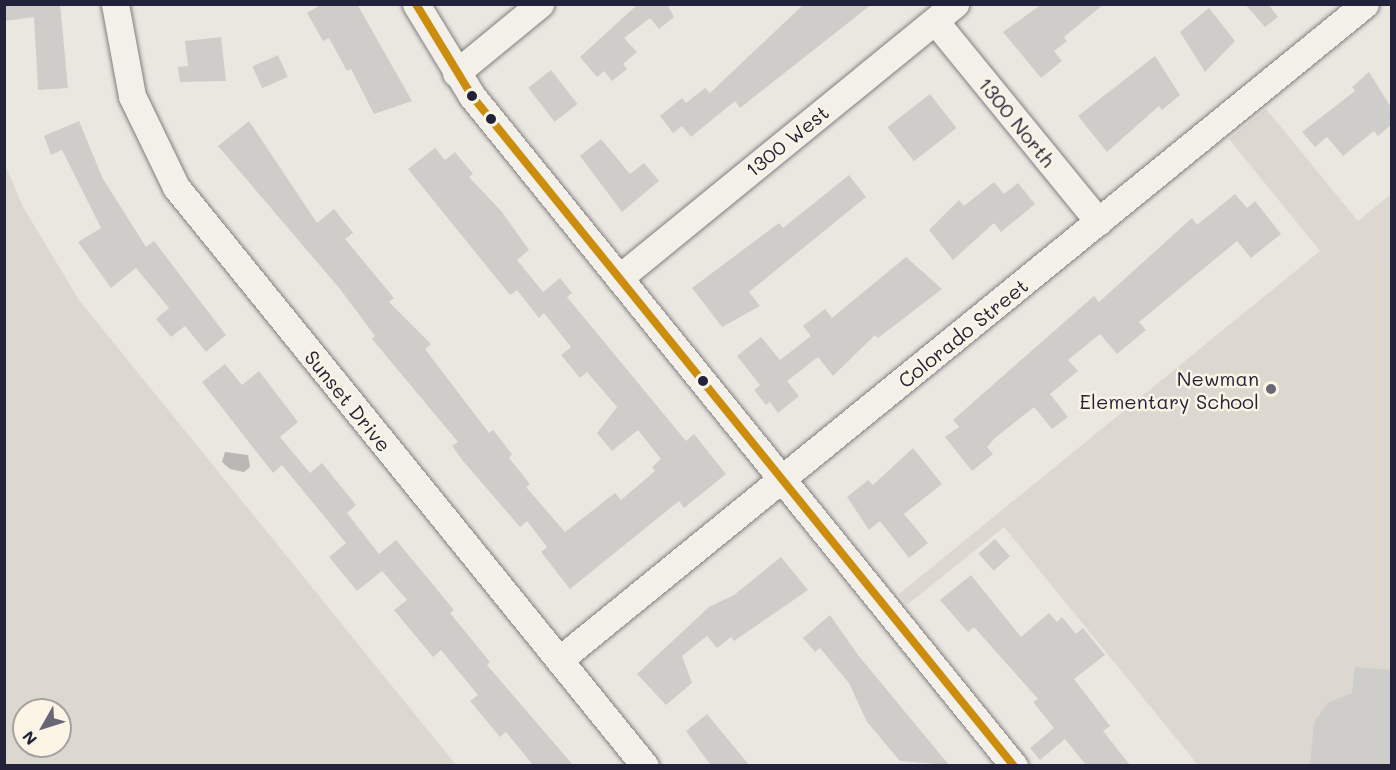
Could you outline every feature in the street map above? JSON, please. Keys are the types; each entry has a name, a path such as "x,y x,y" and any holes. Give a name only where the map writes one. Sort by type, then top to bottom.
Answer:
{"street":[{"name":"Sunset Drive","path":"115,4 132,96 176,187 645,765"},
{"path":"416,4 456,73 1014,765"},
{"path":"456,73 540,4"},
{"name":"Colorado Street","path":"559,660 1365,4"},
{"name":"1300 North","path":"945,13 1099,222"},
{"name":"1300 West","path":"619,278 945,13"}],"shaded area":[{"name":"Newman Elementary School","path":"1266,109 1358,221 1391,194 1391,765 1198,765 1004,527 907,605 899,594 1320,251 1229,139"},
{"path":"4,162 23,207 79,300 456,765 5,765"},
{"path":"1391,258 1391,573 1385,610 1350,638 1324,620 1294,617 1156,447 1159,427 1275,336"},
{"path":"225,452 248,455 250,467 244,472 230,469 222,462"}],"building":[{"path":"4,4 60,4 68,88 38,90 34,17 4,21"},
{"path":"322,4 357,4 412,101 374,114 351,69 347,71 329,38 323,41 307,13"},
{"path":"638,4 667,4 674,17 659,29 650,18 624,38 637,52 623,64 627,69 612,81 604,71 597,77 580,57"},
{"path":"804,4 872,4 740,108 735,101 691,137 682,126 673,133 660,116 682,98 686,103 705,88 710,93"},
{"path":"1042,4 1104,4 1064,37 1067,41 1054,51 1062,61 1041,78 1003,32"},
{"path":"1245,4 1268,4 1278,17 1265,27"},
{"path":"1209,8 1235,41 1205,72 1180,32"},
{"path":"221,37 226,81 180,82 178,67 188,66 185,41"},
{"path":"278,55 288,77 262,88 252,66"},
{"path":"1155,56 1180,95 1162,110 1159,106 1107,152 1078,116"},
{"path":"551,70 577,104 555,122 528,88"},
{"path":"1369,72 1392,109 1392,124 1378,136 1374,131 1343,156 1327,137 1315,147 1302,132 1355,91 1352,87"},
{"path":"930,94 956,128 914,161 887,127"},
{"path":"79,121 103,179 146,247 154,241 226,335 206,352 185,326 171,337 156,319 169,308 136,268 111,288 78,242 101,228 62,150 51,155 44,136"},
{"path":"249,121 317,223 334,209 353,233 345,239 394,298 389,302 431,344 425,349 489,433 493,430 512,454 509,458 530,484 526,487 565,532 615,493 621,500 655,471 652,467 661,459 638,430 612,451 597,433 617,407 587,372 580,378 561,355 571,347 544,313 539,318 517,290 510,295 408,169 435,148 445,160 455,152 473,174 469,177 502,212 529,250 517,260 543,292 560,278 572,293 567,297 686,441 694,434 726,474 684,508 679,501 570,589 541,552 547,547 527,521 520,527 463,461 452,446 458,442 372,339 375,336 340,289 218,146"},
{"path":"601,139 630,174 644,163 659,181 622,212 580,156"},
{"path":"849,175 866,197 749,292 760,306 722,327 692,288 779,223 783,228"},
{"path":"994,182 1004,194 1018,183 1035,204 1001,232 994,223 953,260 929,230 959,200 964,206"},
{"path":"1235,194 1247,208 1255,201 1281,234 1251,258 1237,241 1139,322 1146,330 1117,354 1100,334 1068,360 1078,371 1050,394 1068,417 1052,429 1034,407 995,438 987,447 993,454 972,471 945,437 959,427 953,420 1094,296 1099,302 1192,218 1197,225"},
{"path":"906,257 942,289 878,338 875,335 833,376 818,357 787,381 799,396 778,413 770,402 766,405 754,390 760,385 737,356 761,337 780,360 811,336 803,326 825,309 832,318"},
{"path":"225,364 242,385 259,371 298,422 280,437 310,473 322,463 356,505 347,513 379,554 396,540 454,610 450,613 490,662 487,665 573,765 533,765 506,732 500,737 470,701 478,695 441,650 433,657 394,610 407,600 382,571 357,591 329,557 346,543 282,465 273,473 202,382"},
{"path":"913,448 942,484 904,514 928,543 909,558 880,521 869,530 847,497 868,480 873,485"},
{"path":"995,539 1010,556 993,571 978,553"},
{"path":"781,557 808,590 734,641 731,637 717,648 707,636 682,656 692,683 666,705 637,674 709,607 734,595"},
{"path":"971,575 1021,637 1049,613 1057,622 1062,617 1076,634 1083,628 1105,655 1074,679 1110,726 1103,731 1130,765 1086,765 1065,739 1040,760 1030,748 1054,728 1033,702 1038,699 974,627 968,632 940,600"},
{"path":"830,615 858,655 949,765 900,761 867,722 849,683 820,648 815,652 803,638"},
{"path":"1355,667 1392,670 1392,765 1310,765 1314,723 1327,703 1352,693"},
{"path":"707,714 749,765 711,765 686,731"}],"transit line":[{"path":"416,4 472,96 1014,766"}],"place":[{"name":"Newman Elementary School","path":"1271,389"}]}
